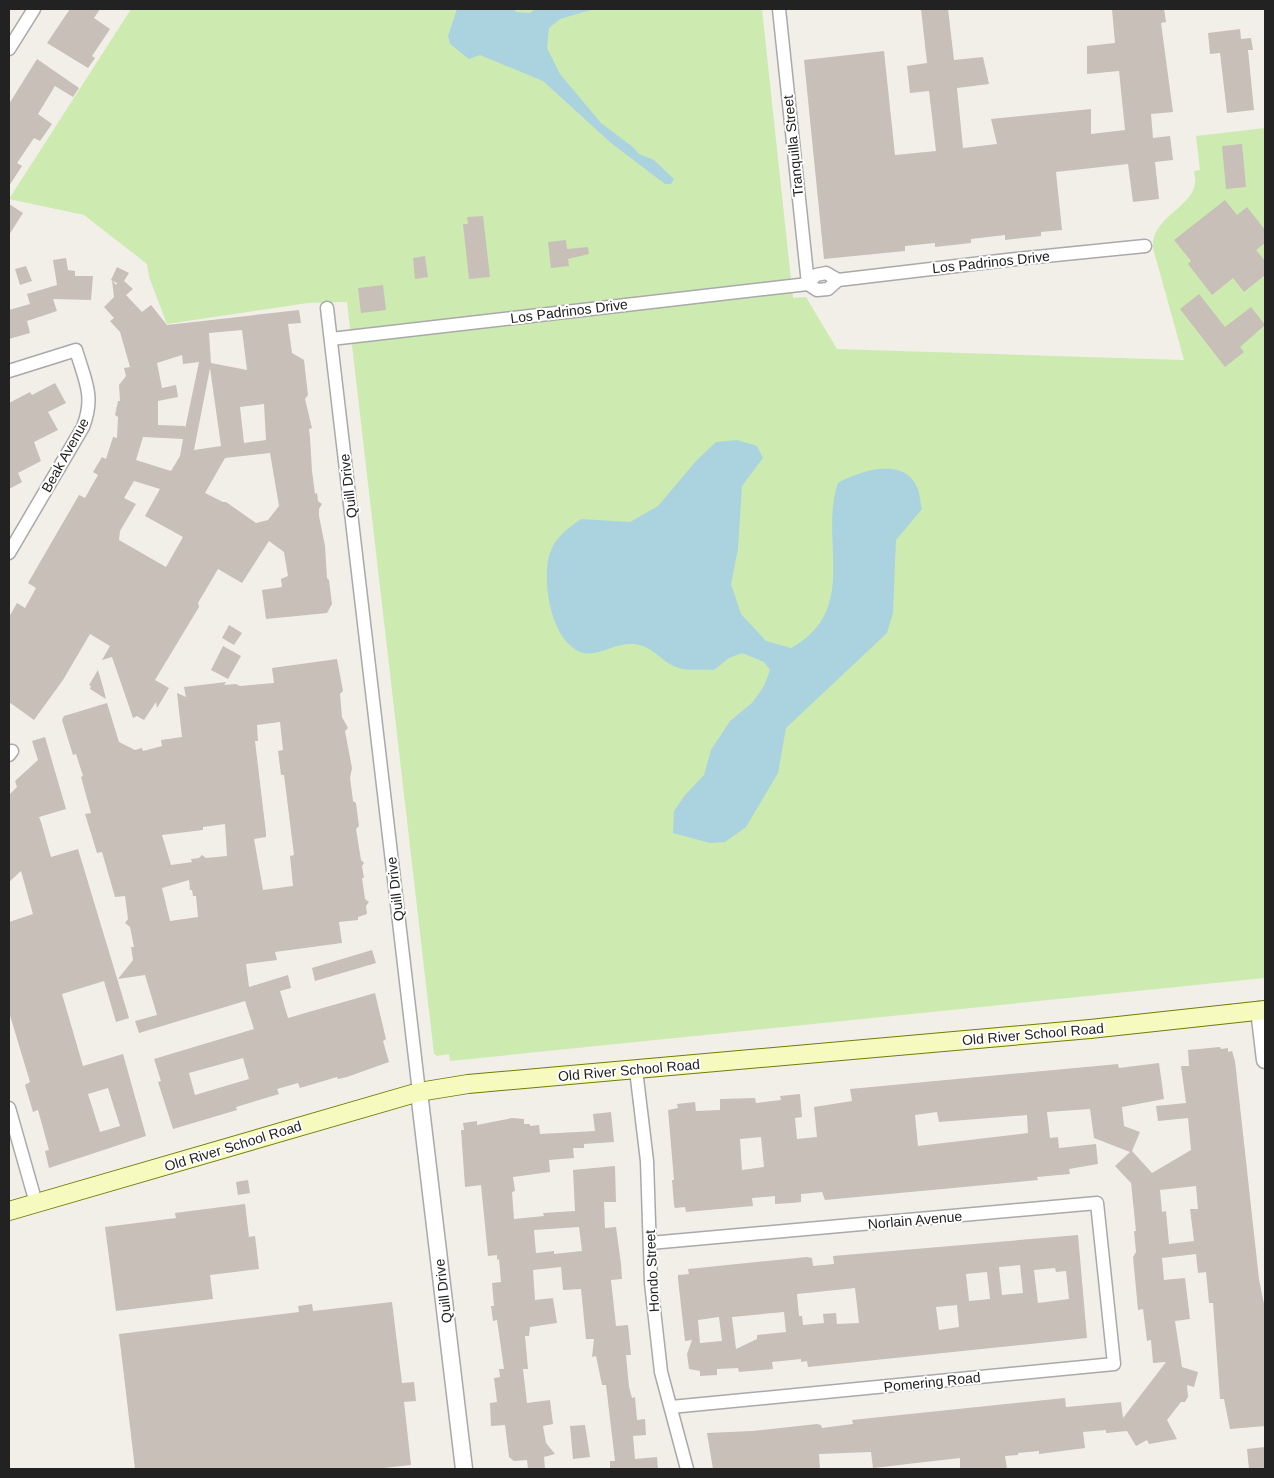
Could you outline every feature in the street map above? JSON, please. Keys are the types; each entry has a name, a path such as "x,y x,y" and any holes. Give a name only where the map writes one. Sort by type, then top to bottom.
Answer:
{"main road":[{"name":"Old River School Road","path":"9,1211 419,1092 468,1084 1090,1029 1262,1010"}],"street":[{"path":"9,48 34,9"},
{"name":"Tranquilla Street","path":"779,9 808,284"},
{"name":"Los Padrinos Drive","path":"331,339 808,284 817,290 828,289 838,280 1145,246"},
{"name":"Quill Drive","path":"327,308 464,1469"},
{"name":"Beak Avenue","path":"9,371 76,350 90,397 89,412 83,427 9,554"},
{"path":"1262,1010 1265,1060"},
{"name":"Hondo Street","path":"636,1070 647,1160 651,1283 661,1372 687,1469"},
{"path":"9,1108 36,1203"},
{"name":"Norlain Avenue","path":"650,1243 1097,1203 1106,1286"},
{"name":"Pomering Road","path":"671,1407 1114,1364 1106,1286"}],"green space":[{"path":"131,9 762,9 793,298 806,297 837,349 1184,360 1153,248 1154,238 1164,221 1187,199 1192,191 1195,181 1194,171 1200,170 1196,136 1265,128 1265,978 450,1061 449,1054 437,1056 434,1054 347,302 308,303 167,324 149,277 147,264 84,215 9,199"}],"water":[{"path":"457,9 514,9 516,12 530,13 535,9 594,9 560,19 549,28 547,48 560,74 601,123 633,147 639,154 654,160 674,179 671,184 665,184 611,143 543,81 480,55 469,59 450,44 448,36"},
{"path":"737,440 757,446 763,458 742,486 738,549 731,584 741,614 766,641 791,648 812,632 825,614 831,594 833,572 833,505 838,483 869,471 892,469 902,472 910,477 917,487 922,509 896,540 893,613 887,633 786,728 778,773 746,827 725,842 710,843 673,833 674,811 685,795 704,775 711,750 730,721 752,703 764,686 770,670 764,662 742,653 729,658 714,670 679,668 666,662 644,646 637,644 623,645 592,653 580,652 570,646 562,636 556,623 548,595 547,567 554,544 566,530 581,519 630,522 658,506 696,461 716,442"}],"building":[{"path":"70,9 100,9 94,18 110,29 92,56 95,58 88,68 47,43"},
{"path":"921,9 948,9 954,60 983,57 989,84 957,88 963,148 997,144 991,119 1091,109 1091,134 1125,130 1119,71 1087,74 1087,46 1115,43 1112,9 1164,9 1166,22 1161,23 1173,112 1151,114 1153,138 1170,136 1173,160 1155,162 1159,199 1133,202 1128,164 1056,172 1062,230 1041,232 1041,236 1005,240 1005,235 971,239 971,243 935,247 935,243 905,246 905,251 824,259 804,60 884,51 895,155 936,151 929,91 910,93 907,66 927,63"},
{"path":"1240,29 1241,39 1251,38 1253,50 1248,50 1254,110 1227,113 1220,53 1210,54 1208,33"},
{"path":"37,59 79,88 73,97 55,86 38,114 52,124 40,141 34,138 17,163 22,166 9,186 9,104"},
{"path":"1242,144 1246,187 1226,189 1222,146"},
{"path":"1225,200 1237,215 1247,207 1265,230 1265,243 1256,250 1265,261 1265,275 1244,292 1233,278 1212,295 1188,264 1191,261 1174,240"},
{"path":"9,204 23,213 9,235"},
{"path":"483,216 490,277 469,279 463,224 468,224 467,217"},
{"path":"566,240 567,249 588,247 589,254 568,259 569,266 551,268 548,242"},
{"path":"425,256 428,277 415,279 413,258"},
{"path":"66,258 68,270 75,271 75,276 93,276 91,300 53,299 57,311 27,321 30,333 9,339 9,310 30,304 27,294 57,285 53,260"},
{"path":"26,266 32,281 20,285 15,269"},
{"path":"117,267 129,273 124,281 133,289 126,295 142,312 151,305 167,325 299,310 301,323 288,324 292,353 304,360 308,395 305,399 312,428 309,429 312,471 315,494 317,493 318,501 322,504 319,509 319,516 325,546 327,578 329,580 332,604 327,613 266,619 262,590 282,587 281,579 288,576 284,552 269,541 242,583 218,569 198,603 199,607 155,680 169,688 157,708 156,702 144,720 137,716 133,718 112,657 102,660 110,646 90,634 63,680 34,720 9,702 9,617 17,603 25,608 36,588 28,583 79,495 85,498 98,475 93,472 102,457 106,459 113,437 117,438 118,417 115,415 118,401 120,401 119,385 126,376 124,368 130,367 120,332 110,321 114,318 104,307 114,297 111,280","holes":["242,330 247,370 211,363 209,333","182,355 183,364 199,362 185,429 185,426 158,425 158,401 178,397 176,385 162,388 157,363","210,368 221,446 194,450","264,404 266,440 244,443 240,407","143,437 183,439 180,456 171,471 136,460","270,453 279,506 268,520 256,523 226,502 205,493 225,458","134,481 160,489 145,516 183,537 166,567 119,540 120,531 136,504 124,498"]},
{"path":"383,285 386,310 361,313 358,288"},
{"path":"1199,294 1225,327 1251,307 1265,325 1240,347 1244,352 1225,367 1180,309"},
{"path":"55,383 66,403 48,412 58,430 34,442 41,461 18,473 22,482 9,489 9,403 30,392 32,395"},
{"path":"229,625 242,633 234,645 222,638"},
{"path":"223,646 241,656 228,679 211,670"},
{"path":"337,659 343,691 340,694 342,717 348,728 345,731 352,768 350,778 353,801 356,803 359,826 356,829 361,860 364,863 362,866 364,878 362,878 365,899 369,902 366,906 367,914 358,917 358,920 339,922 342,943 275,952 277,960 246,964 249,987 288,975 291,988 280,991 288,1018 375,993 386,1039 383,1041 389,1062 347,1077 338,1079 337,1077 300,1088 298,1083 277,1089 279,1094 236,1107 237,1110 173,1129 158,1082 161,1081 154,1059 254,1029 245,1001 139,1033 135,1021 157,1015 145,975 118,979 133,960 131,947 134,947 130,927 125,923 128,919 125,896 115,897 102,852 97,853 85,814 91,813 81,777 83,776 76,754 73,755 62,720 64,716 107,703 119,742 135,750 142,748 143,751 162,746 161,740 182,737 177,693 186,697 184,687 226,682 224,685 236,684 240,686 274,683 272,668","holes":["280,722 283,750 278,751 281,775 284,775 294,855 290,856 293,886 263,890 254,839 266,837 255,741 258,741 257,725","225,824 227,856 206,858 202,855 199,858 191,859 192,862 171,865 162,835 203,830 203,827","189,880 190,890 192,890 193,896 196,896 198,917 170,921 162,888","243,1058 249,1079 195,1095 189,1073"]},
{"path":"98,670 106,699 90,689 91,686 89,685"},
{"path":"45,737 66,809 39,817 51,857 78,849 129,1018 116,1022 104,981 62,994 83,1066 123,1054 146,1136 49,1168 45,1151 49,1150 38,1110 33,1112 25,1085 30,1082 9,1012 9,922 33,914 21,871 9,882 9,795 17,787 15,781 38,760 32,741","holes":["108,1088 120,1126 100,1132 88,1094"]},
{"path":"372,950 376,963 315,981 312,968"},
{"path":"1228,1048 1228,1052 1232,1051 1235,1061 1259,1279 1265,1309 1265,1426 1230,1429 1224,1399 1220,1399 1213,1303 1209,1303 1206,1272 1198,1273 1196,1254 1162,1258 1164,1280 1185,1278 1190,1319 1175,1321 1182,1367 1198,1372 1194,1387 1187,1385 1188,1397 1185,1402 1181,1402 1167,1420 1177,1439 1149,1444 1147,1440 1136,1446 1127,1431 1106,1433 1106,1430 1083,1432 1085,1448 1039,1454 1039,1451 1018,1453 1018,1455 1005,1456 1007,1469 960,1469 960,1458 873,1468 871,1452 819,1454 820,1469 713,1469 707,1433 752,1431 817,1424 821,1425 822,1428 853,1424 852,1420 1065,1398 1066,1407 1121,1402 1123,1418 1166,1362 1153,1363 1151,1340 1147,1341 1143,1309 1138,1310 1133,1257 1136,1252 1134,1231 1136,1231 1131,1183 1115,1166 1130,1152 1094,1138 1090,1109 1047,1112 1050,1138 1058,1137 1059,1148 1096,1144 1098,1164 1069,1169 1070,1174 1037,1177 1038,1180 825,1200 822,1192 801,1194 801,1202 792,1203 775,1204 775,1196 752,1198 753,1206 686,1212 685,1207 675,1208 674,1205 672,1180 674,1180 668,1110 678,1108 677,1104 695,1102 696,1111 720,1110 720,1099 755,1098 756,1103 781,1100 780,1096 800,1094 802,1117 795,1118 797,1139 817,1137 814,1107 852,1101 850,1089 1118,1064 1119,1068 1159,1063 1164,1099 1122,1107 1124,1126 1140,1132 1132,1151 1152,1173 1191,1150 1188,1118 1158,1121 1156,1106 1186,1103 1181,1066 1189,1066 1188,1050","holes":["937,1112 939,1122 1027,1115 1028,1133 918,1146 915,1115","761,1137 764,1167 742,1170 740,1139","1196,1186 1198,1209 1190,1209 1194,1241 1169,1244 1166,1211 1162,1212 1160,1190"]},
{"path":"611,1112 614,1142 584,1144 584,1148 573,1148 574,1158 549,1160 550,1172 513,1177 515,1191 512,1192 514,1219 544,1216 543,1213 575,1211 573,1170 615,1166 616,1202 604,1202 605,1228 616,1227 621,1264 622,1279 611,1280 616,1326 628,1325 631,1355 626,1355 629,1387 632,1398 635,1397 637,1420 645,1419 646,1435 633,1436 635,1459 657,1457 658,1469 610,1469 610,1461 615,1461 606,1385 602,1385 596,1356 592,1357 594,1339 586,1339 581,1289 563,1290 561,1267 533,1270 535,1300 553,1298 557,1323 530,1327 529,1336 525,1336 528,1369 523,1369 527,1403 550,1400 553,1424 543,1426 546,1443 555,1454 544,1457 545,1469 528,1469 527,1460 514,1461 509,1457 505,1425 491,1426 490,1403 497,1402 494,1378 500,1377 499,1369 504,1369 497,1320 493,1321 491,1306 494,1306 492,1283 501,1282 499,1259 497,1260 497,1255 488,1256 481,1185 465,1187 461,1130 464,1130 463,1123 477,1121 477,1125 512,1118 524,1119 524,1124 530,1124 530,1126 539,1125 540,1134 595,1131 593,1114","holes":["579,1227 582,1251 554,1254 554,1251 536,1253 534,1230"]},
{"path":"248,1180 250,1193 238,1195 236,1182"},
{"path":"245,1204 249,1237 255,1236 259,1269 210,1275 213,1299 116,1311 105,1227 176,1218 175,1213"},
{"path":"1078,1235 1087,1338 808,1367 807,1361 801,1362 801,1359 772,1362 773,1369 739,1372 738,1368 717,1369 717,1375 700,1376 700,1371 689,1369 687,1354 692,1340 685,1341 678,1275 689,1274 688,1269 807,1257 812,1258 813,1266 834,1264 833,1256","holes":["1020,1265 1023,1293 1002,1295 999,1267","1055,1268 1056,1272 1066,1271 1069,1299 1038,1303 1034,1270","987,1272 990,1299 969,1301 966,1274","855,1288 859,1323 837,1324 836,1313 823,1314 824,1323 803,1325 802,1316 799,1316 797,1294","957,1305 959,1327 939,1330 936,1307","784,1312 786,1332 757,1335 757,1339 736,1349 732,1317","719,1317 722,1341 700,1343 698,1320"]},
{"path":"392,1302 402,1383 414,1382 416,1401 404,1402 411,1465 374,1469 135,1469 119,1334 299,1312 298,1306 312,1304 313,1311"},
{"path":"585,1425 590,1457 573,1459 570,1426"},
{"path":"1265,1447 1265,1469 1249,1469 1247,1449"}]}
